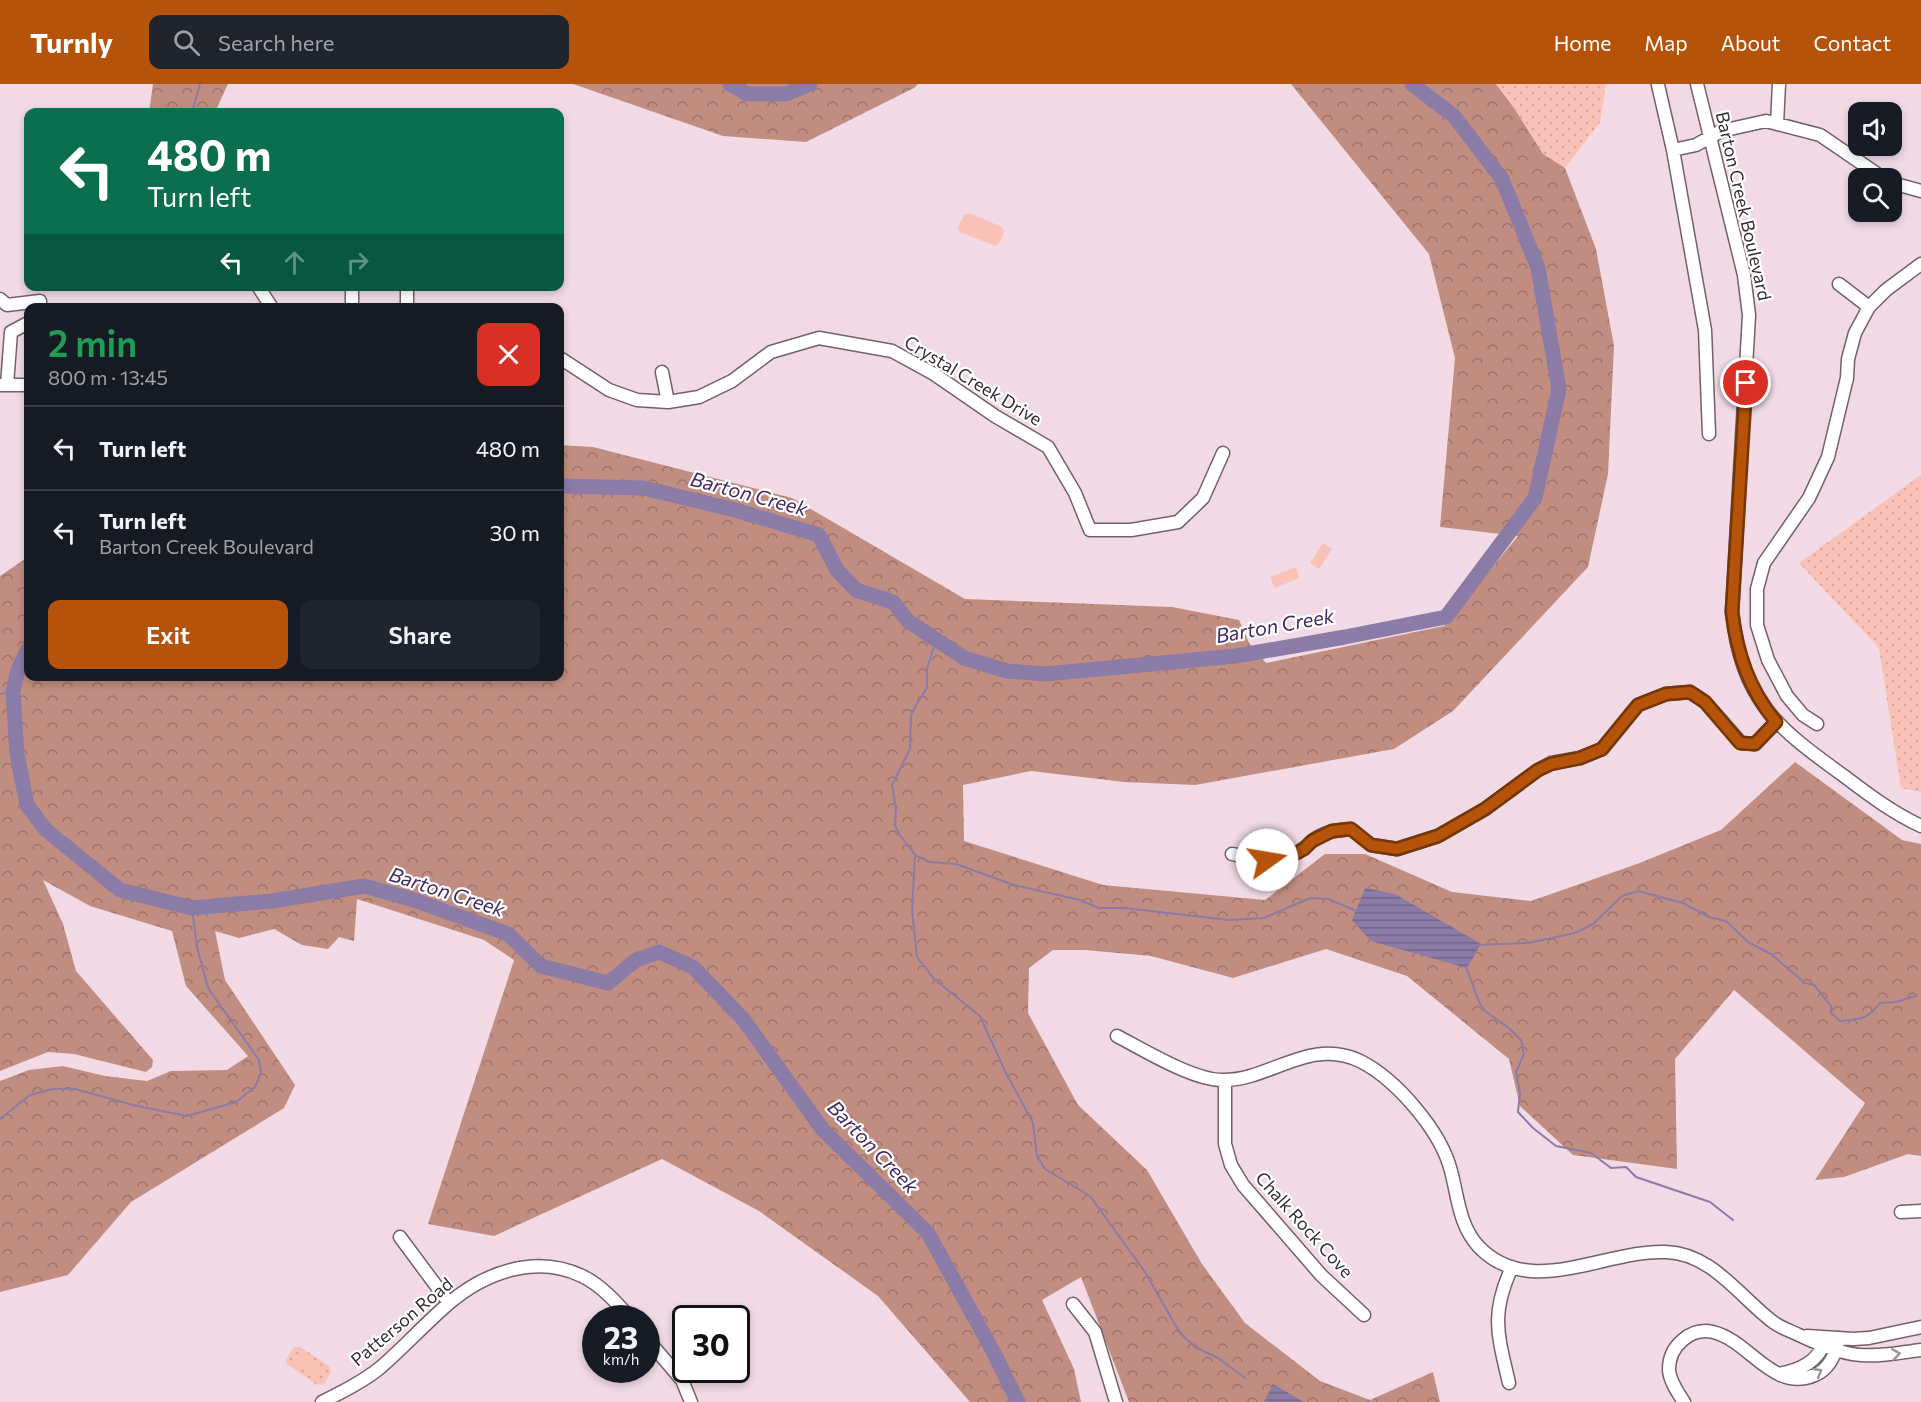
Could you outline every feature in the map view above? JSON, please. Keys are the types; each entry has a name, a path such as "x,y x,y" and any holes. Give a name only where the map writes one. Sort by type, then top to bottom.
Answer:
{"street":[{"name":"Barton Creek Boulevard","path":"1697,84 1744,275 1749,315 1732,612 1737,644 1747,678 1764,708 1800,744 1885,807 1921,826"},
{"path":"1777,124 1779,84"},
{"path":"1658,85 1673,150 1705,330 1709,434"},
{"path":"1673,150 1777,124 1821,135 1869,168"},
{"path":"1902,186 1921,191"},
{"path":"1817,724 1803,715 1787,696 1768,660 1757,625 1757,589 1764,563 1809,498 1828,457 1855,333 1869,307 1886,290 1921,264"},
{"path":"1839,284 1869,307"},
{"path":"0,299 7,305 40,301 40,303"},
{"path":"24,325 10,332 4,385 24,385"},
{"name":"Crystal Creek Drive","path":"564,361 609,390 637,400 668,402 699,397 732,381 771,352 819,338 892,351 934,374 995,416 1048,447 1075,493 1090,530 1131,530 1178,522 1203,498 1223,453"},
{"path":"662,372 668,402"},
{"path":"1232,854 1267,860 1291,856 1304,849 1312,841 1332,831 1351,829 1371,845 1397,849 1438,836 1485,809 1538,770 1602,749 1638,705 1666,694 1690,692 1705,702 1740,743 1755,744 1776,722"},
{"path":"1117,1036 1194,1074 1210,1079 1225,1080 1242,1077 1314,1054 1336,1054 1359,1060 1377,1072 1420,1112 1434,1130 1449,1162 1461,1217 1472,1237 1480,1248 1512,1267 1535,1272 1554,1271 1666,1251 1706,1264 1775,1324 1800,1335 1830,1341 1869,1338 1921,1327"},
{"name":"Chalk Rock Cove","path":"1225,1080 1227,1153 1231,1165 1243,1185 1321,1275 1364,1315"},
{"path":"1901,1212 1921,1211"},
{"path":"400,1237 449,1303"},
{"name":"Patterson Road","path":"322,1402 380,1367 449,1303 499,1272 529,1266 557,1267 584,1277 605,1292 618,1305"},
{"path":"1509,1383 1499,1337 1497,1314 1512,1267"},
{"path":"1073,1304 1095,1332 1116,1402"},
{"path":"1684,1402 1671,1380 1669,1368 1672,1353 1690,1334 1700,1331 1724,1336 1778,1374 1796,1380 1818,1374 1828,1366 1836,1351"},
{"path":"1869,1338 1875,1357"},
{"path":"1830,1341 1836,1351 1853,1356 1875,1357 1921,1350"},
{"path":"1778,1374 1808,1366 1830,1341"},
{"path":"660,1354 682,1380 691,1402"}],"shaded area":[{"path":"1496,84 1606,84 1600,122 1565,168 1543,154"},
{"path":"969,213 1002,227 1004,232 999,243 995,246 960,232 958,227 964,215"},
{"path":"1921,475 1921,792 1901,788 1879,648 1799,563"},
{"path":"1323,543 1332,549 1319,569 1310,563"},
{"path":"1296,567 1299,578 1275,588 1270,577"},
{"path":"1365,888 1395,894 1481,944 1467,968 1371,941 1352,920"},
{"path":"294,1347 300,1347 329,1366 331,1372 325,1383 317,1385 287,1364 286,1359"},
{"path":"301,1352 324,1368 316,1379 293,1363"},
{"path":"1273,1384 1304,1402 1264,1402"}],"green space":[{"path":"153,84 228,84 217,108 150,108"},
{"path":"573,84 918,84 806,142 723,136"},
{"path":"1291,84 1496,84 1543,154 1565,168 1596,249 1614,346 1608,474 1588,567 1453,711 1394,749 1195,785 1124,782 1031,771 963,785 964,841 1103,885 1265,900 1325,854 1365,854 1452,892 1531,901 1637,864 1721,830 1795,762 1902,840 1921,844 1921,1156 1908,1154 1844,1177 1815,1180 1865,1103 1734,990 1675,1059 1677,1169 1573,1155 1520,1106 1509,1059 1407,976 1326,949 1233,978 1151,956 1085,950 1053,950 1029,968 1028,1013 1078,1105 1147,1170 1202,1264 1245,1323 1320,1381 1370,1400 1433,1372 1440,1402 1129,1402 1081,1277 1042,1300 1074,1369 1081,1402 970,1402 878,1296 759,1211 662,1159 494,1236 428,1224 514,960 484,940 357,899 354,941 339,937 328,949 302,945 274,929 239,938 215,931 225,980 295,1085 284,1108 131,1202 68,1275 0,1292 0,1081 29,1070 63,1066 105,1076 147,1081 171,1071 227,1070 248,1056 186,986 172,931 90,906 43,880 63,924 76,971 153,1060 152,1067 146,1072 74,1054 48,1052 0,1071 0,576 24,560 24,681 564,681 564,445 593,447 792,498 965,599 1172,607 1239,620 1249,643 1266,663 1444,626 1518,536 1440,527 1455,358 1429,254"}],"waterway":[{"path":"193,108 200,84"},
{"path":"730,84 747,94 786,94 810,84"},
{"name":"Barton Creek","path":"564,486 644,488 735,510 819,535 837,570 856,590 893,602 908,621 964,658 1007,671 1045,674 1236,656 1446,617 1535,498 1559,389 1538,268 1502,179 1454,116 1412,84"},
{"path":"936,640 927,669 927,688 911,715 910,749 892,785 896,809 895,825 915,855 912,911 917,957 934,979 980,1016 1005,1071 1033,1123 1037,1156 1045,1169 1090,1196 1145,1272 1180,1333 1195,1347 1218,1358 1245,1378"},
{"name":"Barton Creek","path":"24,657 18,670 13,692 17,754 27,805 46,830 120,890 192,908 272,901 364,886 414,900 508,934 541,966 608,983 636,960 659,952 693,967 743,1019 823,1130 928,1233 1018,1402"},
{"path":"0,694 13,692"},
{"path":"915,855 930,862 956,864 1014,885 1080,900 1099,908 1124,908 1229,920 1264,918 1310,898 1328,899 1357,911"},
{"path":"1478,945 1528,943 1575,933 1593,924 1622,896 1638,891 1683,903 1709,917 1726,921 1748,942 1771,954 1805,983 1814,985 1831,1006 1831,1013 1840,1021 1863,1018 1880,1003 1896,1002 1915,996"},
{"path":"0,1119 30,1095 53,1089 75,1089 137,1106 187,1116 236,1102 255,1087 261,1073 259,1060 208,988 197,947 192,908"},
{"path":"1466,967 1479,1002 1485,1011 1521,1040 1524,1054 1516,1072 1520,1093 1518,1112 1533,1128 1556,1146 1591,1153 1611,1168 1626,1167 1636,1177 1710,1202 1733,1220"}],"route":[{"path":"1267,860 1291,856 1304,849 1312,841 1332,831 1351,829 1371,845 1397,849 1438,836 1485,809 1538,770 1602,749 1638,705 1666,694 1690,692 1705,702 1740,743 1755,744 1776,722 1764,708 1747,678 1737,644 1732,612 1746,383"}]}
